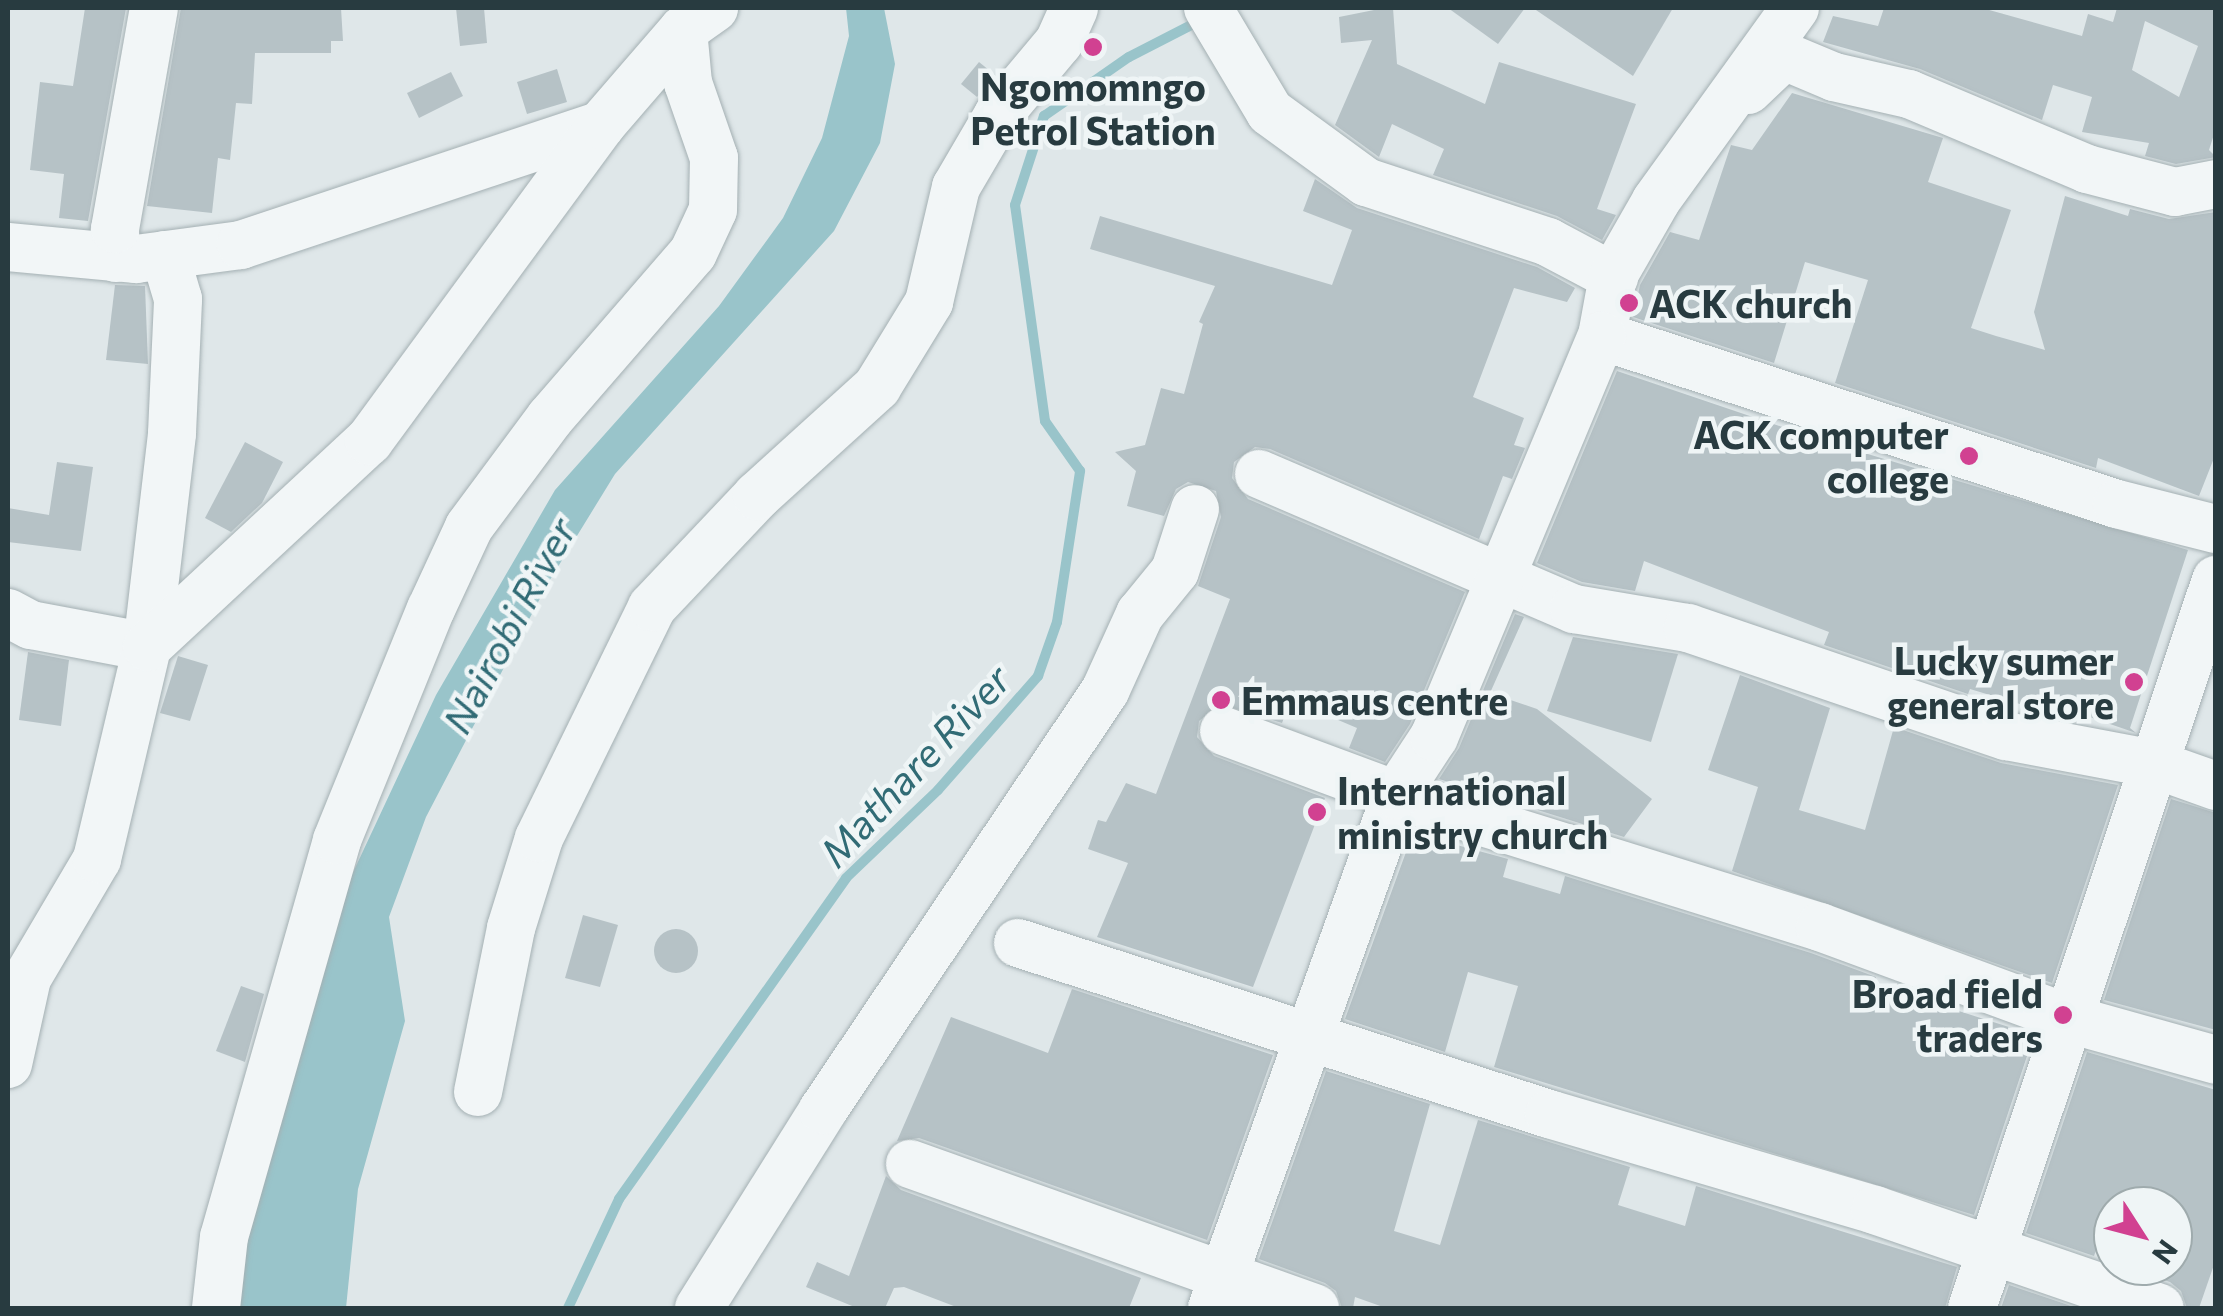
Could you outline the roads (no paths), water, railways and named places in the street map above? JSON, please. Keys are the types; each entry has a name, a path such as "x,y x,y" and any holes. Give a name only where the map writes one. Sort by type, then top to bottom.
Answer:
{"street":[{"path":"116,258 115,228 154,8"},
{"path":"478,1092 511,928 539,838 652,607 758,496 878,387 929,302 956,188 998,115 1059,42 1074,8"},
{"path":"1208,8 1270,112 1366,182 1548,242 1614,277"},
{"path":"1219,1293 1396,795 1434,736 1602,336 1614,277 1656,200 1795,8"},
{"path":"147,647 369,442 601,125 698,19"},
{"path":"216,1308 224,1237 337,840 430,609 469,528 550,418 693,253 714,210 714,158 688,83 698,19"},
{"path":"1719,117 1784,56 1834,77 1909,94 2088,169 2175,192 2216,184"},
{"path":"8,247 116,258 241,244 601,125"},
{"path":"8,1064 27,978 97,858 147,647 174,394 178,299 164,255"},
{"path":"1602,336 2117,504 2216,529"},
{"path":"1259,474 1574,609 1688,628 2006,736 2154,764 2216,786"},
{"path":"699,1308 823,1110 1106,691 1140,614 1175,571 1195,509"},
{"path":"1972,1308 2073,1020 2216,580"},
{"path":"8,613 31,625 147,647"},
{"path":"1224,731 1396,795 1820,927 2073,1020 2216,1060"},
{"path":"1018,943 1990,1250 2160,1308"},
{"path":"910,1164 1219,1293 1315,1308"}],"water":[{"name":"Nairobi River","path":"846,8 884,8 895,64 880,143 834,231 615,474 548,583 426,817 389,917 405,1021 358,1189 346,1308 237,1308 259,1162 349,881 436,695 555,490 719,306 783,218 822,138 849,36"}],"waterway":[{"name":"Mathare River","path":"568,1308 619,1199 846,878 938,790 1038,676 1057,622 1080,471 1045,421 1015,205 1044,116 1129,57 1201,20"}],"place":[{"name":"Ngomomngo Petrol Station","path":"1093,47"},
{"name":"ACK church","path":"1629,303"},
{"name":"ACK computer college","path":"1969,456"},
{"name":"Lucky sumer general store","path":"2134,682"},
{"name":"Emmaus centre","path":"1221,700"},
{"name":"International ministry church","path":"1317,812"},
{"name":"Broad field traders","path":"2063,1015"}]}
